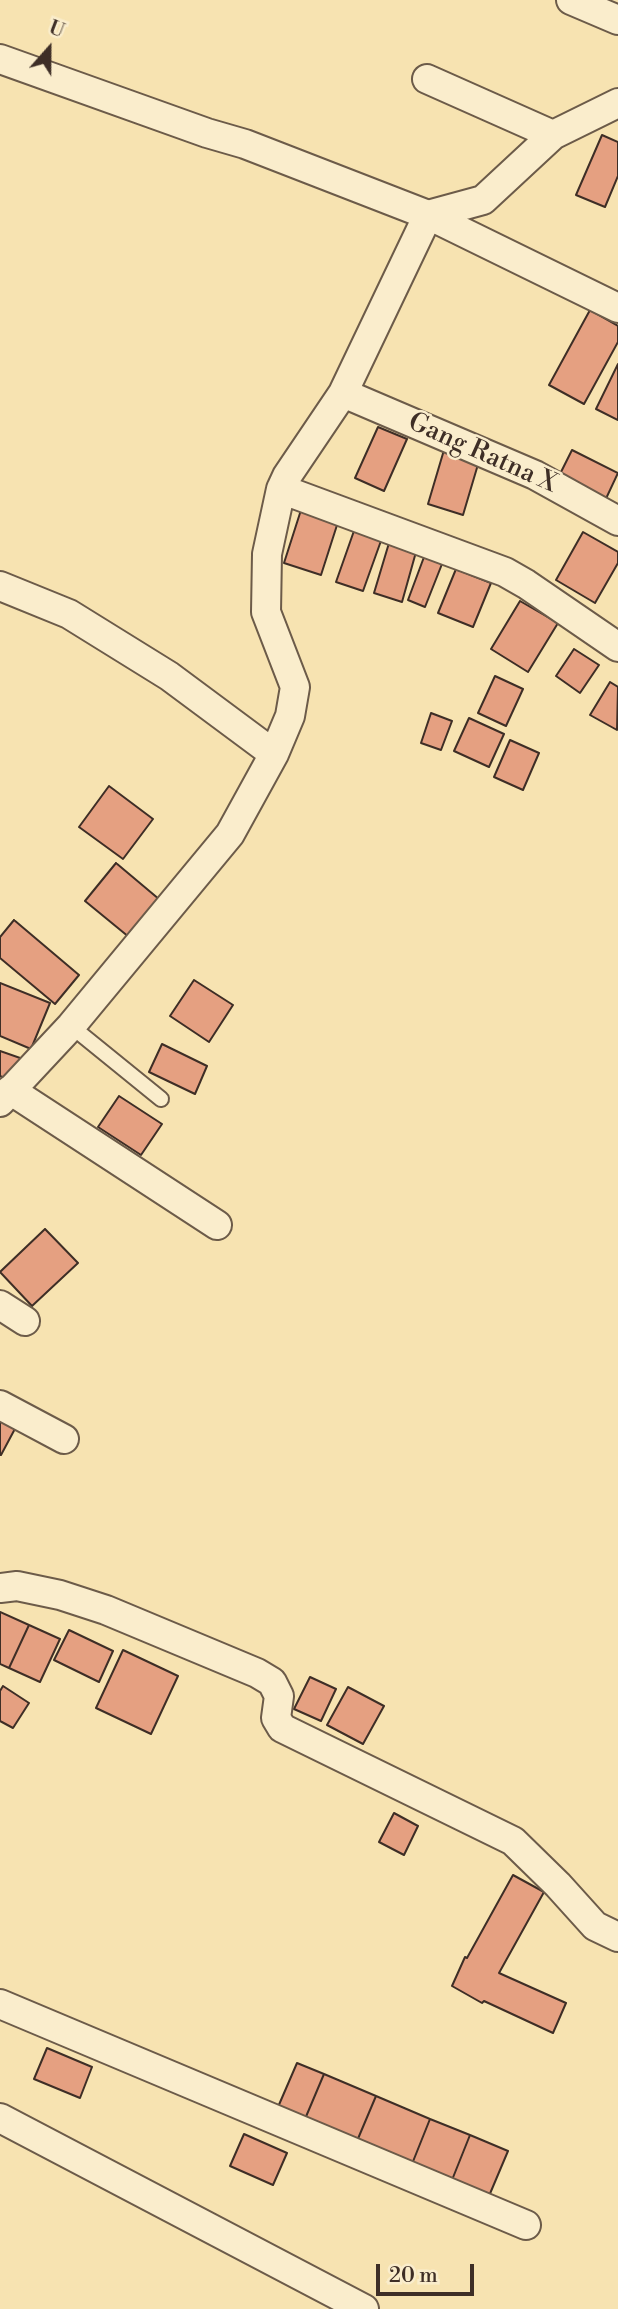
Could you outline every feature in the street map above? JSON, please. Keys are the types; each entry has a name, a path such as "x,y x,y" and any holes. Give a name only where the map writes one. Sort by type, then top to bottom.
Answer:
{"street":[{"path":"571,0 618,20"},
{"path":"0,59 245,144 428,215 618,308"},
{"path":"427,79 553,135"},
{"path":"217,1225 5,1096 71,1026 230,834 274,754 290,716 295,687 266,611 267,554 281,489 343,393 428,215 483,200 553,135 616,107"},
{"name":"Gang Ratna X","path":"343,393 535,475 618,521"},
{"path":"281,489 505,572 618,647"},
{"path":"0,586 69,614 169,676 274,754"},
{"path":"0,1305 25,1321"},
{"path":"0,1405 64,1439"},
{"path":"0,1588 17,1586 60,1595 257,1673 272,1682 279,1696 276,1718 282,1728 513,1841 595,1926 618,1937"},
{"path":"0,2004 526,2225"},
{"path":"0,2118 364,2309"}],"lane":[{"path":"71,1026 161,1098"}],"building":[{"path":"602,135 618,142 618,176 605,207 576,195"},
{"path":"590,310 618,326 618,342 584,404 549,385"},
{"path":"618,364 618,420 596,409"},
{"path":"378,427 407,439 384,491 355,478"},
{"path":"444,450 479,461 463,515 428,504"},
{"path":"572,450 618,473 603,505 556,482"},
{"path":"301,510 338,522 321,575 284,563"},
{"path":"355,528 382,538 363,591 336,582"},
{"path":"583,532 618,552 618,563 595,603 556,580"},
{"path":"389,543 416,552 402,602 374,593"},
{"path":"424,557 442,564 425,607 408,600"},
{"path":"456,569 491,583 473,627 438,613"},
{"path":"520,601 558,623 528,672 491,649"},
{"path":"574,649 599,665 580,693 556,676"},
{"path":"495,676 523,689 506,726 478,713"},
{"path":"610,682 618,687 617,730 590,715"},
{"path":"431,713 452,721 441,750 421,743"},
{"path":"469,718 504,734 489,767 454,751"},
{"path":"510,740 539,753 523,790 494,777"},
{"path":"109,786 153,819 123,859 79,827"},
{"path":"116,863 166,905 135,942 85,901"},
{"path":"14,920 79,975 55,1004 0,958 0,937"},
{"path":"194,980 233,1005 209,1042 170,1016"},
{"path":"0,983 50,1003 31,1049 0,1036"},
{"path":"162,1044 207,1066 195,1094 149,1072"},
{"path":"0,1051 23,1059 15,1082 0,1076"},
{"path":"119,1096 162,1124 141,1155 98,1127"},
{"path":"45,1229 78,1263 32,1306 0,1272"},
{"path":"0,1416 17,1425 1,1455 0,1455"},
{"path":"0,1612 29,1625 9,1668 0,1664"},
{"path":"29,1625 60,1639 40,1682 9,1668"},
{"path":"69,1630 113,1651 99,1682 54,1660"},
{"path":"123,1650 178,1676 151,1734 96,1708"},
{"path":"310,1677 336,1689 321,1721 294,1709"},
{"path":"3,1686 29,1703 13,1728 0,1721 0,1691"},
{"path":"348,1687 384,1706 363,1744 327,1725"},
{"path":"394,1813 418,1826 404,1855 379,1842"},
{"path":"513,1875 544,1892 499,1973 566,2003 553,2033 484,2001 482,2003 452,1986 465,1957 467,1958"},
{"path":"47,2048 92,2067 80,2098 34,2079"},
{"path":"297,2063 324,2074 305,2119 278,2107"},
{"path":"324,2074 376,2096 357,2141 305,2119"},
{"path":"376,2096 430,2119 412,2164 357,2141"},
{"path":"430,2119 470,2135 452,2180 412,2164"},
{"path":"244,2134 287,2153 273,2185 230,2166"},
{"path":"470,2135 508,2151 489,2196 452,2180"}]}
